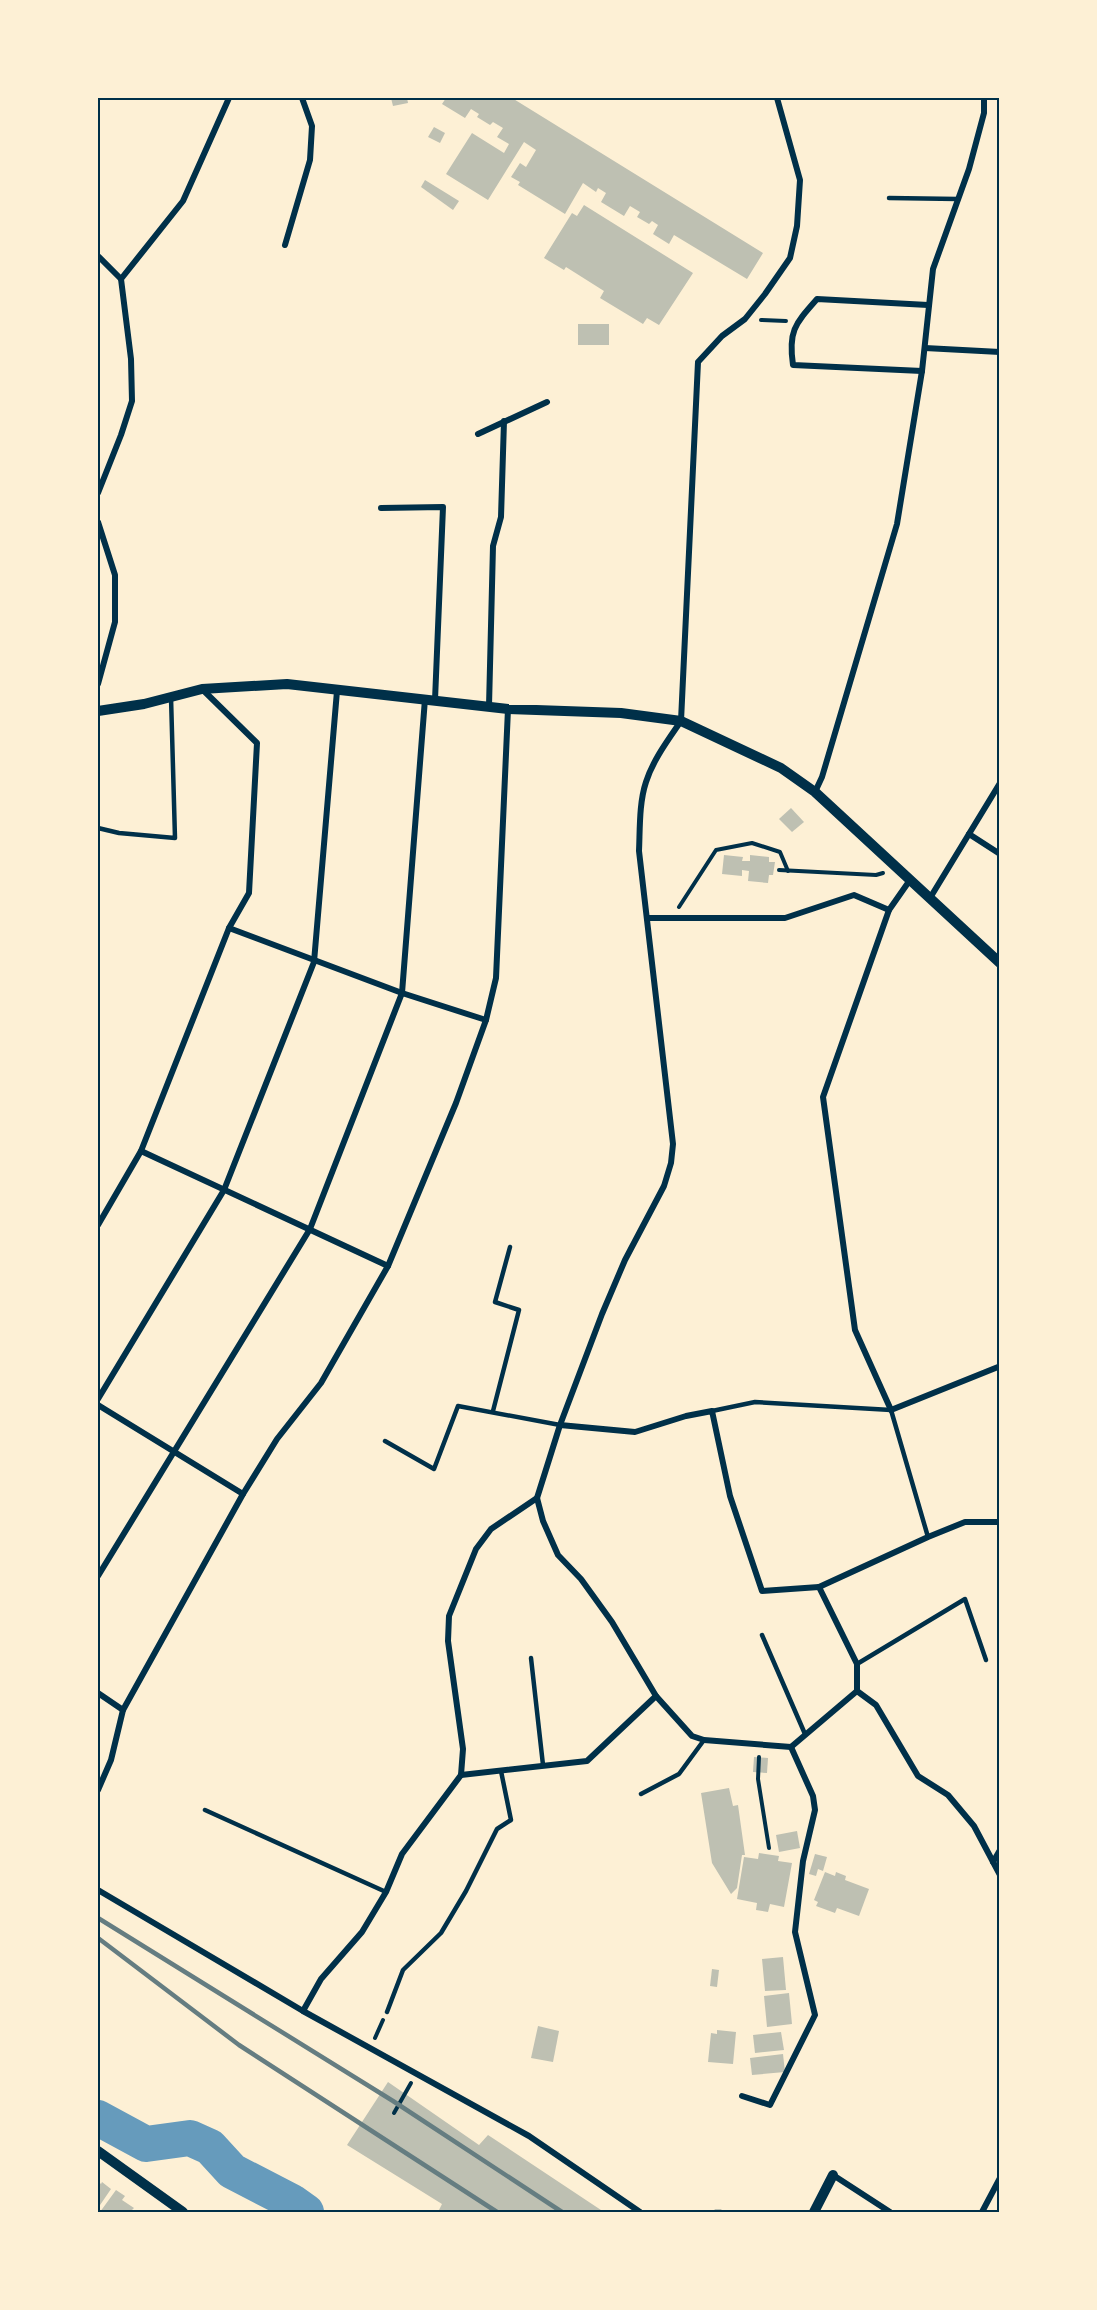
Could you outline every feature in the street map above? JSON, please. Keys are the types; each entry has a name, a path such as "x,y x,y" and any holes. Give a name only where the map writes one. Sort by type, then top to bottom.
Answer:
{"street":[{"path":"122,279 183,201 229,98"},
{"path":"285,245 310,160 312,126 302,98"},
{"path":"777,98 800,180 797,226 790,258 765,294 745,319 722,336 698,362 681,721 660,751 645,783 640,815 639,851 673,1144 671,1163 664,1186 625,1260 602,1314 560,1425 537,1498 543,1521 558,1555 581,1579 612,1622 656,1696 692,1736 704,1740 791,1748"},
{"path":"815,792 822,777 897,524 922,371 933,269 969,168 984,112 984,98"},
{"path":"98,256 122,279 131,359 132,401 98,493"},
{"path":"922,371 793,365 790,346 796,322 817,299 928,305"},
{"path":"925,348 999,352"},
{"path":"478,434 547,402"},
{"path":"489,706 493,546 501,517 504,421"},
{"path":"98,1576 310,1229 402,993 430,699 443,507 381,508"},
{"path":"98,522 115,575 115,622 98,684"},
{"path":"98,711 144,704 202,689 287,684 508,709 621,713 681,721 781,768 815,792 999,963"},
{"path":"98,1225 141,1151 229,928 249,893 257,743 202,689"},
{"path":"98,1399 224,1190 314,962 337,691"},
{"path":"98,1790 111,1761 123,1710 243,1494 277,1438 321,1383 388,1266 456,1103 486,1020 496,978 508,709"},
{"path":"930,898 999,783"},
{"path":"969,834 999,854"},
{"path":"909,880 889,910 823,1097 855,1330 891,1410 999,1367"},
{"path":"647,918 785,918 854,895 889,910"},
{"path":"229,928 314,962 486,1020"},
{"path":"141,1151 388,1266"},
{"path":"98,1405 243,1494"},
{"path":"560,1425 635,1432 686,1416 712,1411 730,1496 762,1590 819,1587 965,1522 999,1522"},
{"path":"303,2011 321,1979 362,1932 386,1892 402,1854 461,1775 463,1749 448,1641 449,1616 476,1548 491,1529 537,1498"},
{"path":"791,1748 856,1691 857,1664 819,1587"},
{"path":"856,1691 876,1705 918,1776 948,1795 974,1827 999,1875"},
{"path":"98,1693 123,1710"},
{"path":"461,1775 587,1761 656,1696"},
{"path":"742,2096 770,2105 814,2015 795,1932 803,1861 815,1810 813,1796 791,1748"},
{"path":"993,1862 999,1850"},
{"path":"98,1890 303,2011 529,2136 640,2212"},
{"path":"98,2151 183,2212"},
{"path":"814,2212 833,2175 890,2212"},
{"path":"982,2212 999,2178"}],"lane":[{"path":"889,198 958,199"},
{"path":"98,828 119,833 175,838 171,697"},
{"path":"493,1412 519,1310 495,1302 510,1247"},
{"path":"712,1411 755,1402 891,1410 928,1537"},
{"path":"385,1441 434,1469 458,1406 560,1425"},
{"path":"857,1664 965,1599 986,1660"},
{"path":"762,1635 805,1734"},
{"path":"531,1658 543,1765"},
{"path":"641,1794 679,1774 704,1740"},
{"path":"387,2012 403,1970 441,1933 466,1891 497,1830 511,1820 501,1771"},
{"path":"205,1810 386,1892"},
{"path":"715,2212 721,2212"}],"path":[{"path":"745,319 796,322"},
{"path":"672,918 716,850 752,843 780,852 788,871"},
{"path":"779,870 876,875"},
{"path":"760,1744 758,1779 769,1848"},
{"path":"370,2047 387,2012"},
{"path":"394,2113 417,2072"}],"building":[{"path":"391,98 407,98 408,103 393,106"},
{"path":"446,98 512,98 763,253 747,279 674,235 669,244 653,234 658,225 652,221 649,224 637,217 640,212 630,206 624,216 601,202 606,193 598,188 596,192 583,183 565,214 518,185 520,182 511,177 520,163 526,167 536,150 524,142 488,200 446,174 472,133 504,153 509,144 497,137 503,128 493,122 490,125 477,117 479,114 471,109 465,118 442,104"},
{"path":"434,127 445,133 440,143 428,137"},
{"path":"425,180 459,201 453,210 421,187"},
{"path":"584,205 693,273 659,325 647,318 643,324 600,298 604,291 566,267 564,270 544,258 572,213 577,216"},
{"path":"578,324 609,324 609,345 578,345"},
{"path":"791,808 804,822 792,832 779,819"},
{"path":"724,855 743,857 742,861 750,861 750,855 769,857 769,862 775,862 773,875 769,875 768,883 748,881 749,871 742,870 742,876 722,874"},
{"path":"754,1757 768,1758 767,1773 753,1772"},
{"path":"729,1788 733,1806 738,1805 745,1855 742,1855 737,1888 731,1894 712,1863 701,1793"},
{"path":"797,1831 800,1848 779,1852 776,1835"},
{"path":"759,1853 779,1856 778,1861 792,1863 784,1907 770,1904 768,1912 756,1910 757,1903 737,1899 744,1857 758,1859"},
{"path":"815,1854 827,1857 823,1871 818,1869 816,1876 809,1874"},
{"path":"825,1872 835,1876 836,1872 846,1876 845,1880 869,1889 859,1916 837,1908 835,1913 816,1906 818,1902 814,1900"},
{"path":"783,1957 786,1990 765,1991 762,1959"},
{"path":"712,1969 719,1970 717,1987 710,1986"},
{"path":"789,1993 792,2024 767,2027 764,1996"},
{"path":"538,2026 559,2031 553,2062 531,2058"},
{"path":"717,2030 736,2032 733,2064 708,2062 711,2033 717,2034"},
{"path":"781,2032 784,2050 755,2053 753,2035"},
{"path":"783,2054 785,2072 752,2075 750,2058"},
{"path":"388,2082 479,2145 488,2135 604,2212 438,2212 442,2204 347,2145"},
{"path":"98,2181 111,2189 98,2208"},
{"path":"116,2190 125,2196 122,2200 134,2208 130,2212 100,2212"}],"waterway":[{"path":"98,2118 146,2144 190,2138 210,2147 232,2171 292,2202 306,2212"}],"railway":[{"path":"98,1918 393,2101 562,2212"},
{"path":"98,1938 239,2045 497,2212"}]}
